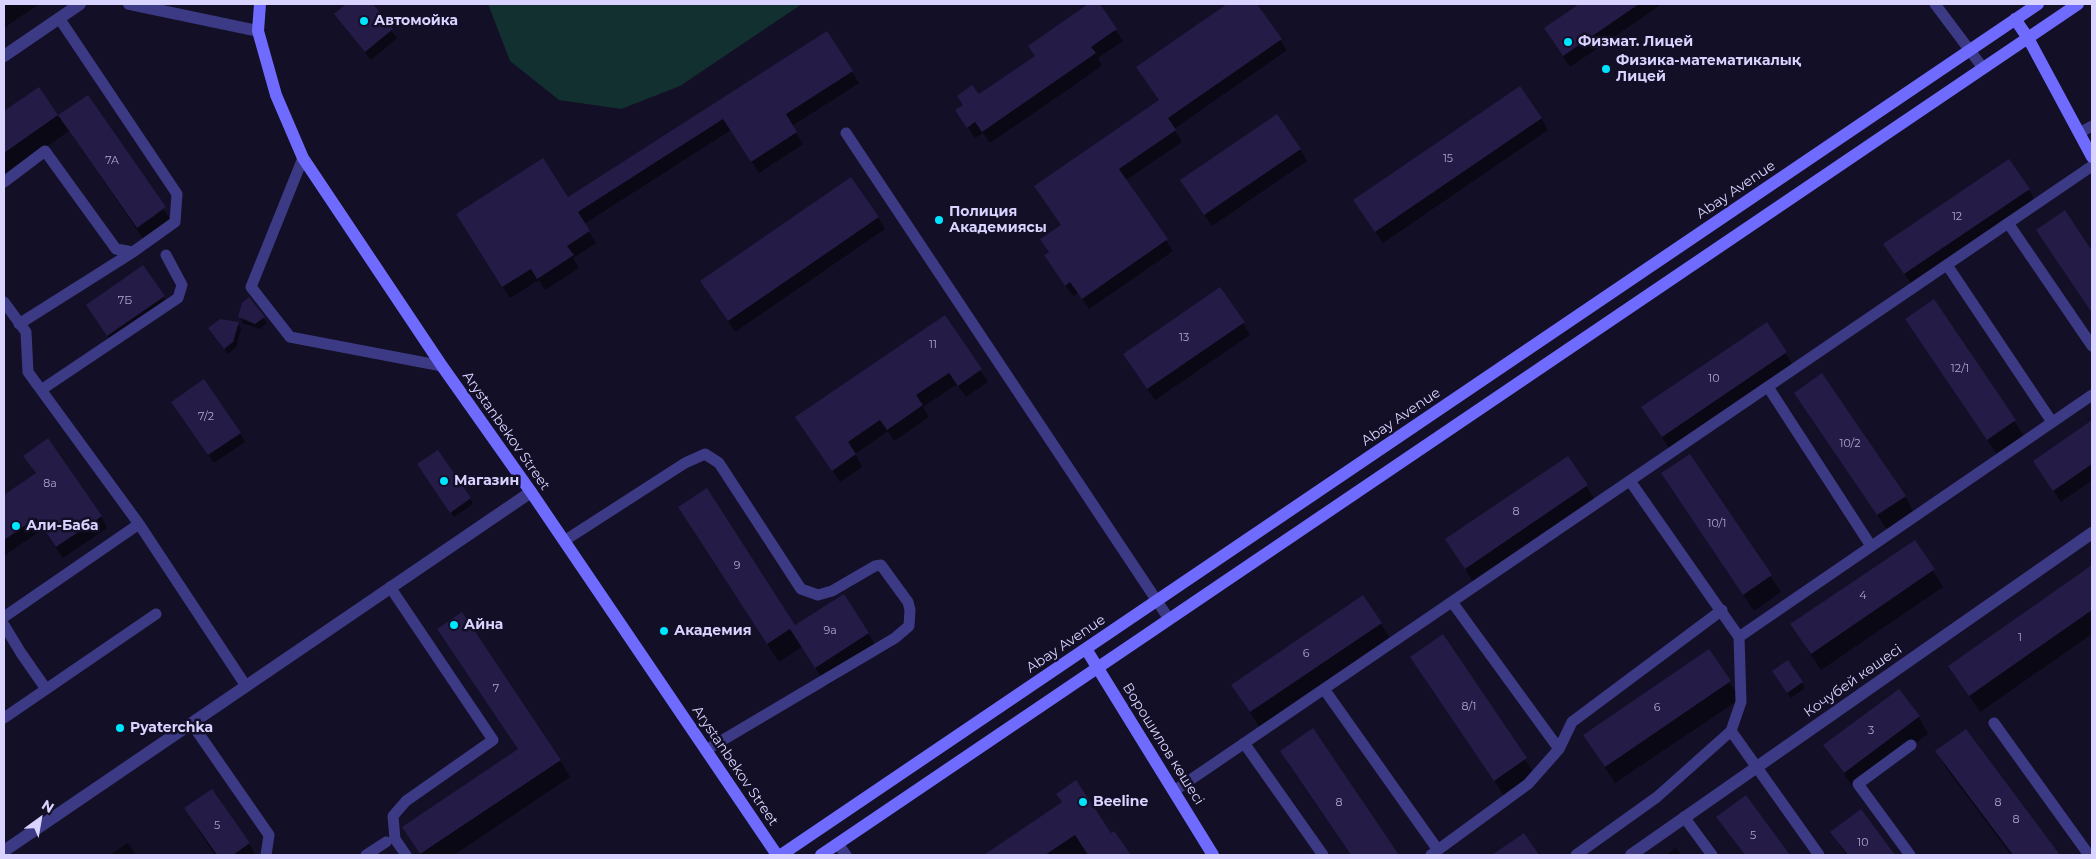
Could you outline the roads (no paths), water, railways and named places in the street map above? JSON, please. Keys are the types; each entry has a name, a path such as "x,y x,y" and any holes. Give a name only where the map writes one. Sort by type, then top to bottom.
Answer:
{"main road":[{"name":"Arystanbekov Street","path":"260,4 258,31 276,95 303,158 442,366 531,492 779,855"},
{"name":"Abay Avenue","path":"779,855 2038,4"},
{"path":"821,855 2078,4"},
{"path":"2015,19 2028,38 2092,156"},
{"name":"Ворошилов көшесі","path":"1086,649 1213,855"}],"street":[{"path":"4,56 80,4"},
{"path":"129,4 258,31"},
{"path":"4,851 531,492"},
{"name":"Кочубей көшесі","path":"1631,855 2092,533"}],"lane":[{"path":"1935,4 1983,68"},
{"path":"19,324 133,252 175,222 177,194 59,18"},
{"path":"2079,134 2092,126"},
{"path":"846,133 1169,620"},
{"path":"4,182 45,151 116,250 133,252"},
{"path":"303,158 251,287 290,338 442,366"},
{"path":"1174,791 2092,166"},
{"path":"2008,223 2092,346"},
{"path":"41,390 178,298 182,285 166,255"},
{"path":"1947,265 2052,422"},
{"path":"4,302 26,332 28,372 139,524 246,686"},
{"path":"1768,387 1871,546"},
{"path":"1738,637 2092,395"},
{"path":"564,541 685,463 705,454 719,463 801,589 818,595 832,591 875,566 881,565 908,602 910,610 909,626 895,638 706,750"},
{"path":"1576,855 1657,797 1731,731 1741,702 1738,637 1722,610 1630,481"},
{"path":"4,616 139,524"},
{"path":"390,588 493,740 406,801 394,816 395,838 406,855"},
{"path":"1452,602 1559,749"},
{"path":"1324,689 1435,852 1528,784 1559,749 1572,722 1722,610"},
{"path":"4,718 156,614"},
{"path":"4,624 46,689"},
{"path":"1994,723 2089,855"},
{"path":"192,724 269,836 266,855"},
{"path":"1731,731 1819,855"},
{"path":"1244,743 1323,855"},
{"path":"1910,855 1858,784 1911,745"},
{"path":"1684,817 1712,855"},
{"path":"366,855 386,842"},
{"path":"838,844 846,855"}],"place":[{"name":"Автомойка","path":"364,21"},
{"name":"Физмат. Лицей","path":"1568,42"},
{"name":"Физика-математикалық Лицей","path":"1606,69"},
{"name":"Полиция Академиясы","path":"939,220"},
{"name":"Магазин","path":"444,481"},
{"name":"Али-Баба","path":"16,526"},
{"name":"Айна","path":"454,625"},
{"name":"Академия","path":"664,631"},
{"name":"Pyaterchka","path":"120,728"},
{"name":"Beeline","path":"1083,802"}]}
